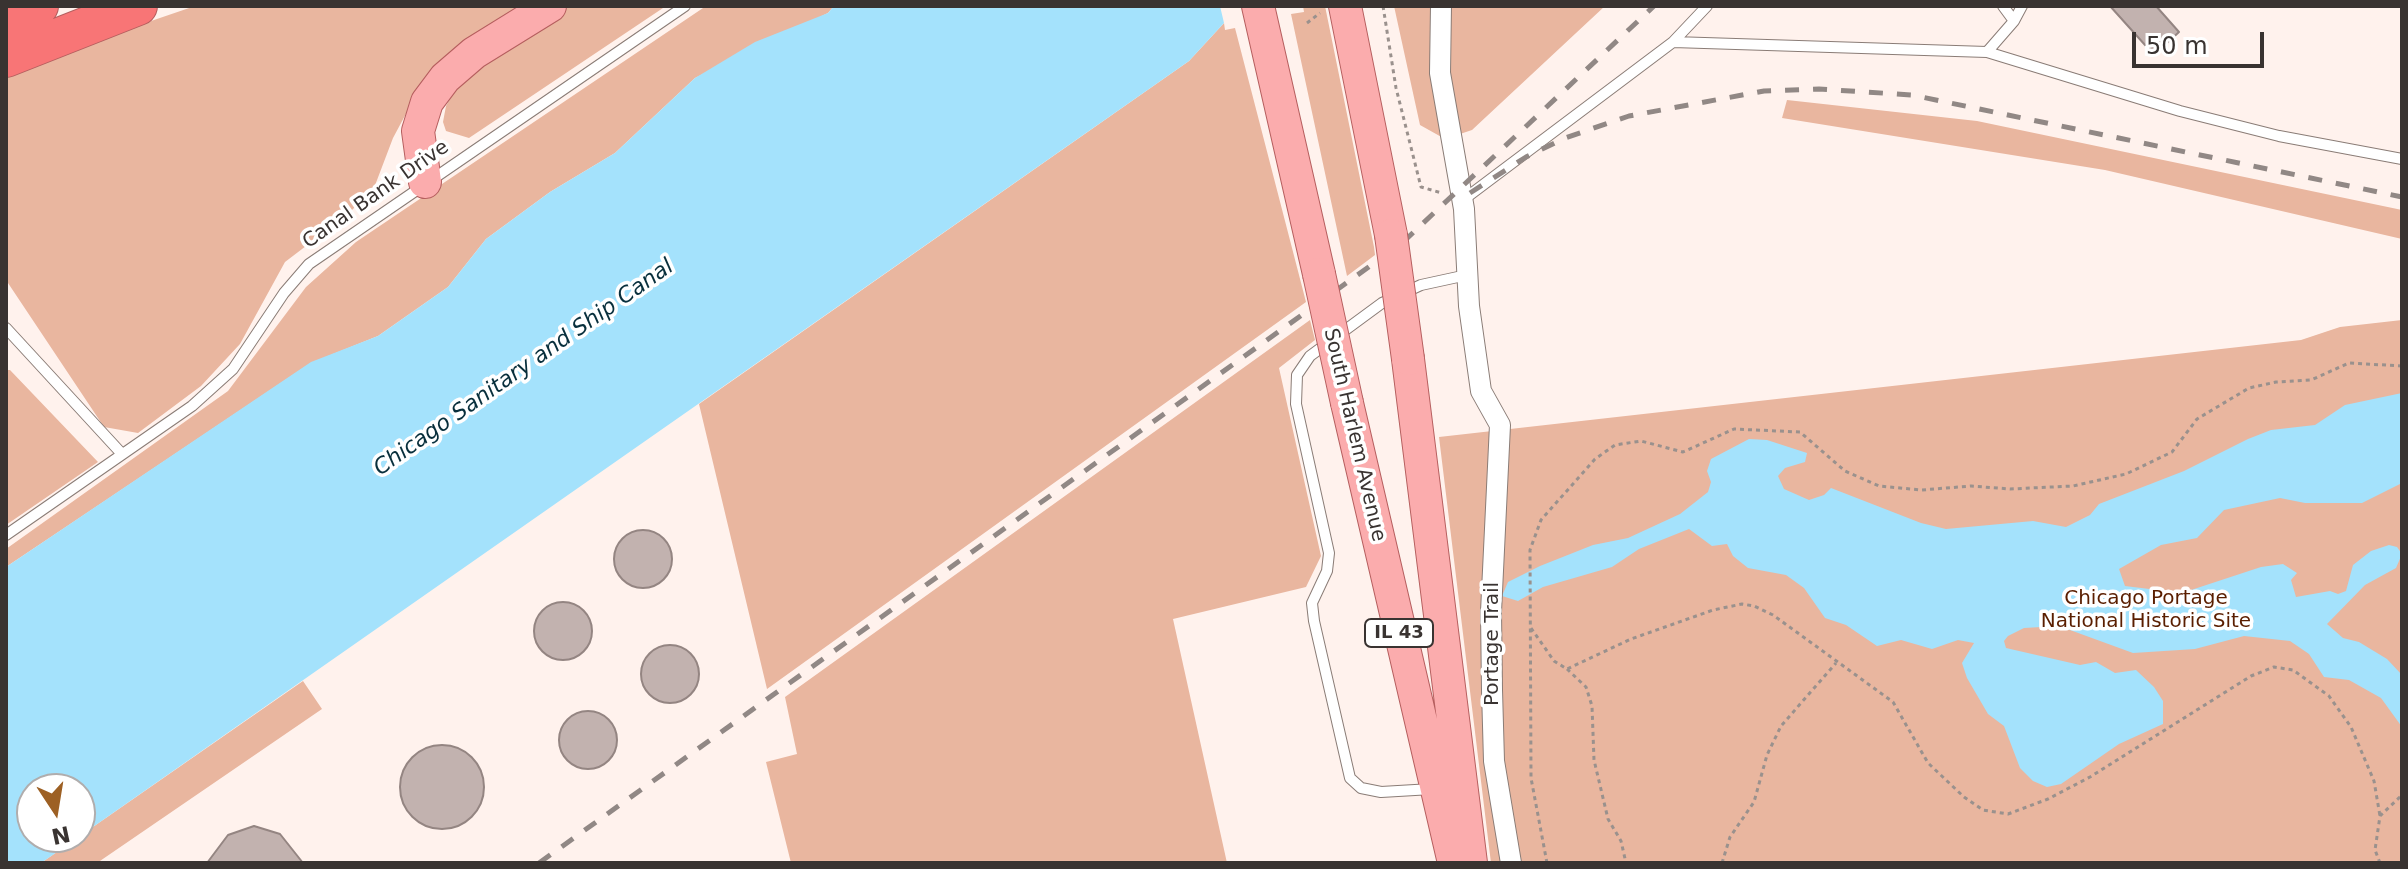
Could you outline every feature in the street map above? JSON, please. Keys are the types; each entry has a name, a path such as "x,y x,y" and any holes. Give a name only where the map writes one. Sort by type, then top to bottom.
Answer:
{"highway":[{"path":"6,24 39,6"},
{"path":"6,58 138,6"}],"main road":[{"path":"425,182 418,131 427,102 445,78 474,53 550,6"},
{"name":"South Harlem Avenue","path":"1258,6 1454,863"},
{"name":"IL 43","path":"1345,6 1386,204 1471,863"}],"street":[{"path":"1441,6 1440,73 1461,192 1467,275"},
{"name":"Portage Trail","path":"1467,275 1481,391 1500,425 1491,612 1492,690 1494,761 1511,863"}],"lane":[{"name":"Canal Bank Drive","path":"6,535 192,406 233,369 309,264 685,6"},
{"path":"1461,192 1673,42 1707,6"},
{"path":"2003,6 2014,21"},
{"path":"1987,52 2014,21 2022,6"},
{"path":"1673,42 1987,52 2180,111 2279,136 2402,159"},
{"path":"1435,789 1381,792 1361,788 1350,778 1314,621 1312,603 1327,571 1329,553 1296,404 1297,375 1310,356 1382,303 1421,285 1467,275"},
{"path":"6,328 122,454"}],"path":[{"path":"1307,23 1329,6"},
{"path":"1383,6 1396,88 1421,187 1440,194 1461,192"},
{"path":"1547,863 1531,778 1530,550 1541,520 1595,459 1615,445 1641,441 1683,452 1734,429 1800,432 1845,471 1879,486 1922,490 1971,486 2010,489 2073,486 2126,474 2172,452 2197,419 2249,388 2276,382 2311,380 2349,363 2402,366"},
{"path":"1567,669 1631,639 1713,610 1742,604 1773,615 1893,702 1928,763 1964,797 1983,810 2008,814 2048,799 2090,777 2251,676 2274,667 2293,670 2329,696 2351,727 2374,781 2380,816 2375,850 2380,863"},
{"path":"1530,620 1540,643 1586,687 1592,706 1594,760 1608,819 1621,841 1626,863"},
{"path":"1722,863 1730,837 1754,802 1767,755 1781,726 1836,663"},
{"path":"2380,816 2402,795"}],"green space":[{"path":"195,6 533,6 416,95 393,138 374,188 348,214 285,262 240,344 201,386 138,433 104,427 6,280 6,76 75,47"},
{"path":"566,6 666,6 469,138 446,131 443,122 446,106 457,86 518,35"},
{"path":"706,6 834,6 828,13 695,78 615,153 550,192 486,239 448,287 378,336 311,363 6,567 6,549 228,391 306,287 356,242"},
{"path":"1303,6 1325,6 1374,247 1375,255 1347,276 1291,14 1304,12"},
{"path":"1394,6 1605,6 1472,130 1445,139 1420,125"},
{"path":"1224,23 1225,30 1235,28 1306,302 767,689 699,404 1189,61"},
{"path":"1787,100 1977,121 2402,210 2402,239 2105,170 1782,118"},
{"path":"1310,320 1315,340 1279,368 1321,556 1306,587 1173,619 1227,863 791,863 766,762 797,754 785,697"},
{"name":"Chicago Portage National Historic Site","path":"2402,320 2402,863 1491,863 1439,437 2301,340 2340,327"},
{"path":"6,370 10,370 98,462 6,525"},
{"path":"303,681 322,709 97,863 41,863 55,853 96,853 96,825"}],"water":[{"name":"Chicago Sanitary and Ship Canal","path":"834,6 1220,6 1224,23 1189,61 96,825 96,773 16,773 16,853 56,853 41,863 6,863 6,567 311,362 378,336 448,287 486,239 550,192 615,153 695,78 755,42 828,13"},
{"path":"2402,393 2402,483 2362,503 2305,503 2280,498 2224,510 2197,538 2161,545 2119,569 2125,586 2182,593 2261,567 2283,564 2297,573 2291,580 2296,597 2330,591 2338,594 2346,591 2353,565 2371,551 2389,545 2397,547 2402,554 2396,568 2365,585 2327,624 2343,638 2359,642 2387,659 2402,675 2402,727 2381,698 2349,680 2324,677 2309,654 2290,641 2244,636 2195,649 2133,653 2059,626 2024,628 2008,636 2004,641 2006,648 2080,665 2096,662 2115,673 2136,670 2154,687 2163,701 2163,724 2119,744 2061,784 2047,787 2033,781 2020,768 2004,726 1988,714 1967,678 1962,663 1974,643 1958,640 1932,649 1901,640 1877,646 1846,625 1825,618 1804,588 1786,575 1748,568 1733,556 1727,544 1712,546 1689,529 1639,549 1612,567 1543,587 1518,601 1502,596 1508,582 1540,566 1593,545 1628,538 1680,514 1708,492 1711,482 1707,471 1711,459 1749,439 1767,440 1807,453 1805,462 1785,468 1778,476 1784,489 1809,500 1824,495 1831,488 1921,523 1946,529 2033,521 2066,527 2090,515 2099,504 2184,471 2248,439 2271,430 2315,425 2345,405"}],"building":[{"path":"2110,6 2156,6 2179,32 2154,55"},
{"path":"643,530 664,538 672,559 664,580 643,588 622,580 614,559 622,538"},
{"path":"563,602 584,610 592,631 584,652 563,660 542,652 534,631 542,610"},
{"path":"670,645 691,653 699,674 691,695 670,703 649,695 641,674 649,653"},
{"path":"588,711 609,719 617,740 609,761 588,769 567,761 559,740 567,719"},
{"path":"442,745 465,752 477,764 484,787 477,810 465,822 442,829 419,822 407,810 400,787 407,764 419,752"},
{"path":"254,826 280,834 303,863 207,863 228,835"}],"railway":[{"path":"539,863 1402,243 1654,6"},
{"path":"1470,193 1526,157 1565,138 1629,116 1764,91 1819,89 1912,95 2402,197"}]}
